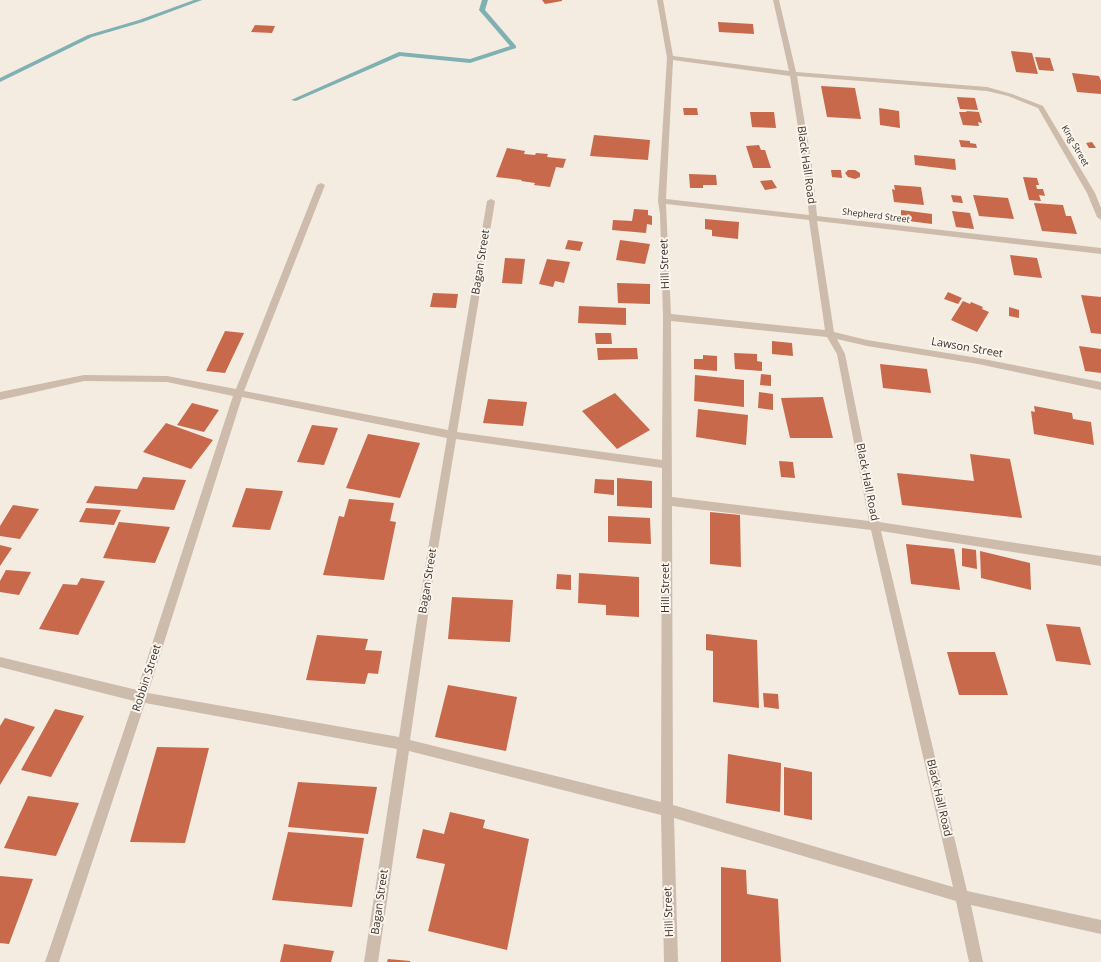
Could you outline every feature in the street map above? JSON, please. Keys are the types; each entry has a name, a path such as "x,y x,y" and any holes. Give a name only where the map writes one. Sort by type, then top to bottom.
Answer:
{"street":[{"path":"660,0 670,58 662,201"},
{"name":"Black Hall Road","path":"776,0 793,74 808,166 813,218 830,334 841,354 875,526 962,896 976,962"},
{"path":"670,58 793,74"},
{"name":"King Street","path":"793,74 986,89 1010,95 1041,107 1091,193 1101,217"},
{"name":"Robbin Street","path":"52,962 141,697 239,392 321,185"},
{"name":"Bagan Street","path":"371,962 403,744 491,201"},
{"name":"Hill Street","path":"662,201 664,214 667,317 666,810 671,962"},
{"name":"Shepherd Street","path":"662,201 1101,252"},
{"name":"Lawson Street","path":"667,317 830,334 867,343 978,361 1101,386"},
{"path":"0,396 84,378 167,379 452,435 667,465"},
{"path":"666,501 875,526 1101,561"},
{"path":"0,662 141,697 403,744 666,810 962,896 1101,927"}],"building":[{"path":"542,0 562,0 562,1 545,4"},
{"path":"718,22 753,24 754,34 719,32"},
{"path":"255,25 275,26 272,33 251,32"},
{"path":"1011,51 1032,53 1038,74 1016,72"},
{"path":"1035,57 1050,58 1054,71 1039,70"},
{"path":"1072,73 1099,76 1101,81 1101,94 1077,92"},
{"path":"821,86 855,88 861,119 827,117"},
{"path":"957,97 975,98 978,110 960,109"},
{"path":"683,108 697,108 698,115 684,115"},
{"path":"879,108 899,111 900,128 880,125"},
{"path":"966,111 979,112 982,123 978,122 979,126 963,125 959,112 967,112"},
{"path":"750,112 774,112 776,128 752,127"},
{"path":"594,135 650,140 648,160 590,156"},
{"path":"959,140 970,141 970,143 976,144 977,148 961,147"},
{"path":"1092,142 1096,148 1089,148 1086,143"},
{"path":"759,145 761,150 765,150 771,168 753,168 746,146"},
{"path":"507,148 525,151 524,154 548,154 547,157 566,159 563,168 556,167 550,187 534,185 535,183 521,181 522,180 496,177"},
{"path":"914,155 955,159 956,170 915,165"},
{"path":"831,170 841,170 842,178 832,177"},
{"path":"848,170 855,170 860,173 860,177 855,179 848,177 845,173"},
{"path":"689,174 716,175 717,185 703,185 703,188 690,188"},
{"path":"1023,177 1037,178 1039,185 1036,185 1037,189 1043,189 1045,196 1039,195 1041,201 1029,200"},
{"path":"772,180 777,188 765,190 760,181"},
{"path":"894,185 921,187 924,205 894,202 892,189 895,190"},
{"path":"951,195 961,196 963,203 953,202"},
{"path":"973,195 1008,198 1014,219 979,216"},
{"path":"1034,203 1063,205 1066,216 1071,216 1077,234 1042,231"},
{"path":"634,209 648,210 648,215 652,216 652,225 647,224 646,233 612,230 613,220 632,221"},
{"path":"901,210 932,214 932,224 901,220"},
{"path":"952,211 970,213 974,229 956,227"},
{"path":"705,219 739,222 738,239 712,236 712,230 705,229"},
{"path":"568,240 583,242 580,251 565,249"},
{"path":"620,240 650,244 645,264 616,260"},
{"path":"1010,255 1037,258 1042,278 1014,275"},
{"path":"505,258 525,259 522,284 502,283"},
{"path":"547,259 570,262 564,283 555,281 553,287 539,284"},
{"path":"617,283 650,284 650,304 618,303"},
{"path":"948,292 962,298 958,304 944,299"},
{"path":"433,293 458,294 456,308 430,307"},
{"path":"1081,295 1101,297 1101,334 1091,333"},
{"path":"963,301 970,304 971,302 983,307 982,309 989,312 977,332 951,320"},
{"path":"579,306 626,308 626,325 578,323"},
{"path":"1009,307 1019,310 1019,318 1009,316"},
{"path":"225,331 244,333 225,373 206,371"},
{"path":"595,333 611,333 612,344 596,344"},
{"path":"772,341 792,343 793,356 772,354"},
{"path":"1079,346 1101,349 1101,373 1085,371"},
{"path":"597,348 637,348 638,359 598,360"},
{"path":"734,353 757,354 757,361 762,362 762,371 735,369"},
{"path":"703,355 717,356 717,371 694,369 694,359 703,359"},
{"path":"880,364 927,369 931,393 883,388"},
{"path":"761,374 771,375 771,386 760,385"},
{"path":"695,375 744,380 744,407 694,401"},
{"path":"759,392 773,394 773,410 758,408"},
{"path":"615,393 650,430 617,449 582,411"},
{"path":"823,397 833,438 790,438 781,398"},
{"path":"488,399 527,402 523,426 483,423"},
{"path":"192,403 219,410 204,432 177,425"},
{"path":"1034,406 1072,413 1073,419 1091,422 1094,445 1034,434 1031,411 1035,412"},
{"path":"698,409 748,415 746,445 696,437"},
{"path":"166,423 213,440 191,469 143,452"},
{"path":"312,425 338,428 324,465 297,462"},
{"path":"368,434 420,443 400,498 346,488"},
{"path":"970,454 1010,459 1022,518 902,505 897,473 974,481"},
{"path":"779,461 793,462 795,478 781,477"},
{"path":"143,477 186,480 174,510 86,503 95,486 137,489"},
{"path":"617,478 652,481 652,508 617,506"},
{"path":"595,479 614,480 614,495 594,493"},
{"path":"246,488 283,491 270,530 232,527"},
{"path":"349,499 394,503 390,521 396,522 384,580 323,575 339,516 344,517"},
{"path":"13,505 39,509 20,539 0,536 0,526"},
{"path":"86,508 121,510 114,525 79,522"},
{"path":"710,512 740,515 741,567 710,564"},
{"path":"608,516 650,518 651,544 608,542"},
{"path":"119,522 170,527 155,563 103,558"},
{"path":"906,544 954,549 960,590 911,584"},
{"path":"0,545 12,548 0,566"},
{"path":"962,548 976,550 977,569 962,566"},
{"path":"980,551 1030,563 1031,590 981,578"},
{"path":"6,570 31,572 19,595 0,592 0,581"},
{"path":"579,573 639,577 639,617 606,615 606,605 578,603"},
{"path":"557,574 571,575 571,590 556,589"},
{"path":"81,578 105,581 78,635 39,629 63,584 77,585"},
{"path":"452,597 513,600 510,642 448,639"},
{"path":"1046,624 1080,627 1091,665 1056,661"},
{"path":"706,634 757,640 759,708 713,702 713,651 706,650"},
{"path":"317,635 368,639 365,650 382,651 378,674 368,673 365,684 306,680"},
{"path":"947,652 995,652 1008,695 959,695"},
{"path":"448,685 517,697 506,751 435,737"},
{"path":"763,693 778,694 779,709 764,707"},
{"path":"55,709 84,716 51,777 21,770"},
{"path":"5,718 35,727 0,785 0,726"},
{"path":"157,747 209,748 185,843 130,842"},
{"path":"728,754 781,763 780,812 726,803"},
{"path":"784,767 812,772 812,820 784,815"},
{"path":"298,782 377,787 368,834 288,827"},
{"path":"28,796 79,803 56,856 4,848"},
{"path":"450,812 485,820 483,828 529,839 507,950 428,931 445,864 416,858 423,829 444,834"},
{"path":"288,832 364,838 352,907 272,900"},
{"path":"721,867 746,870 747,894 778,899 781,962 721,962"},
{"path":"0,876 33,879 9,944 0,943"},
{"path":"284,944 334,951 331,962 280,962"},
{"path":"388,959 410,961 410,962 387,962"}],"waterway":[{"path":"0,80 90,36 141,21 199,0"},
{"path":"294,100 399,54 470,61 514,47 482,10 485,0"}]}
